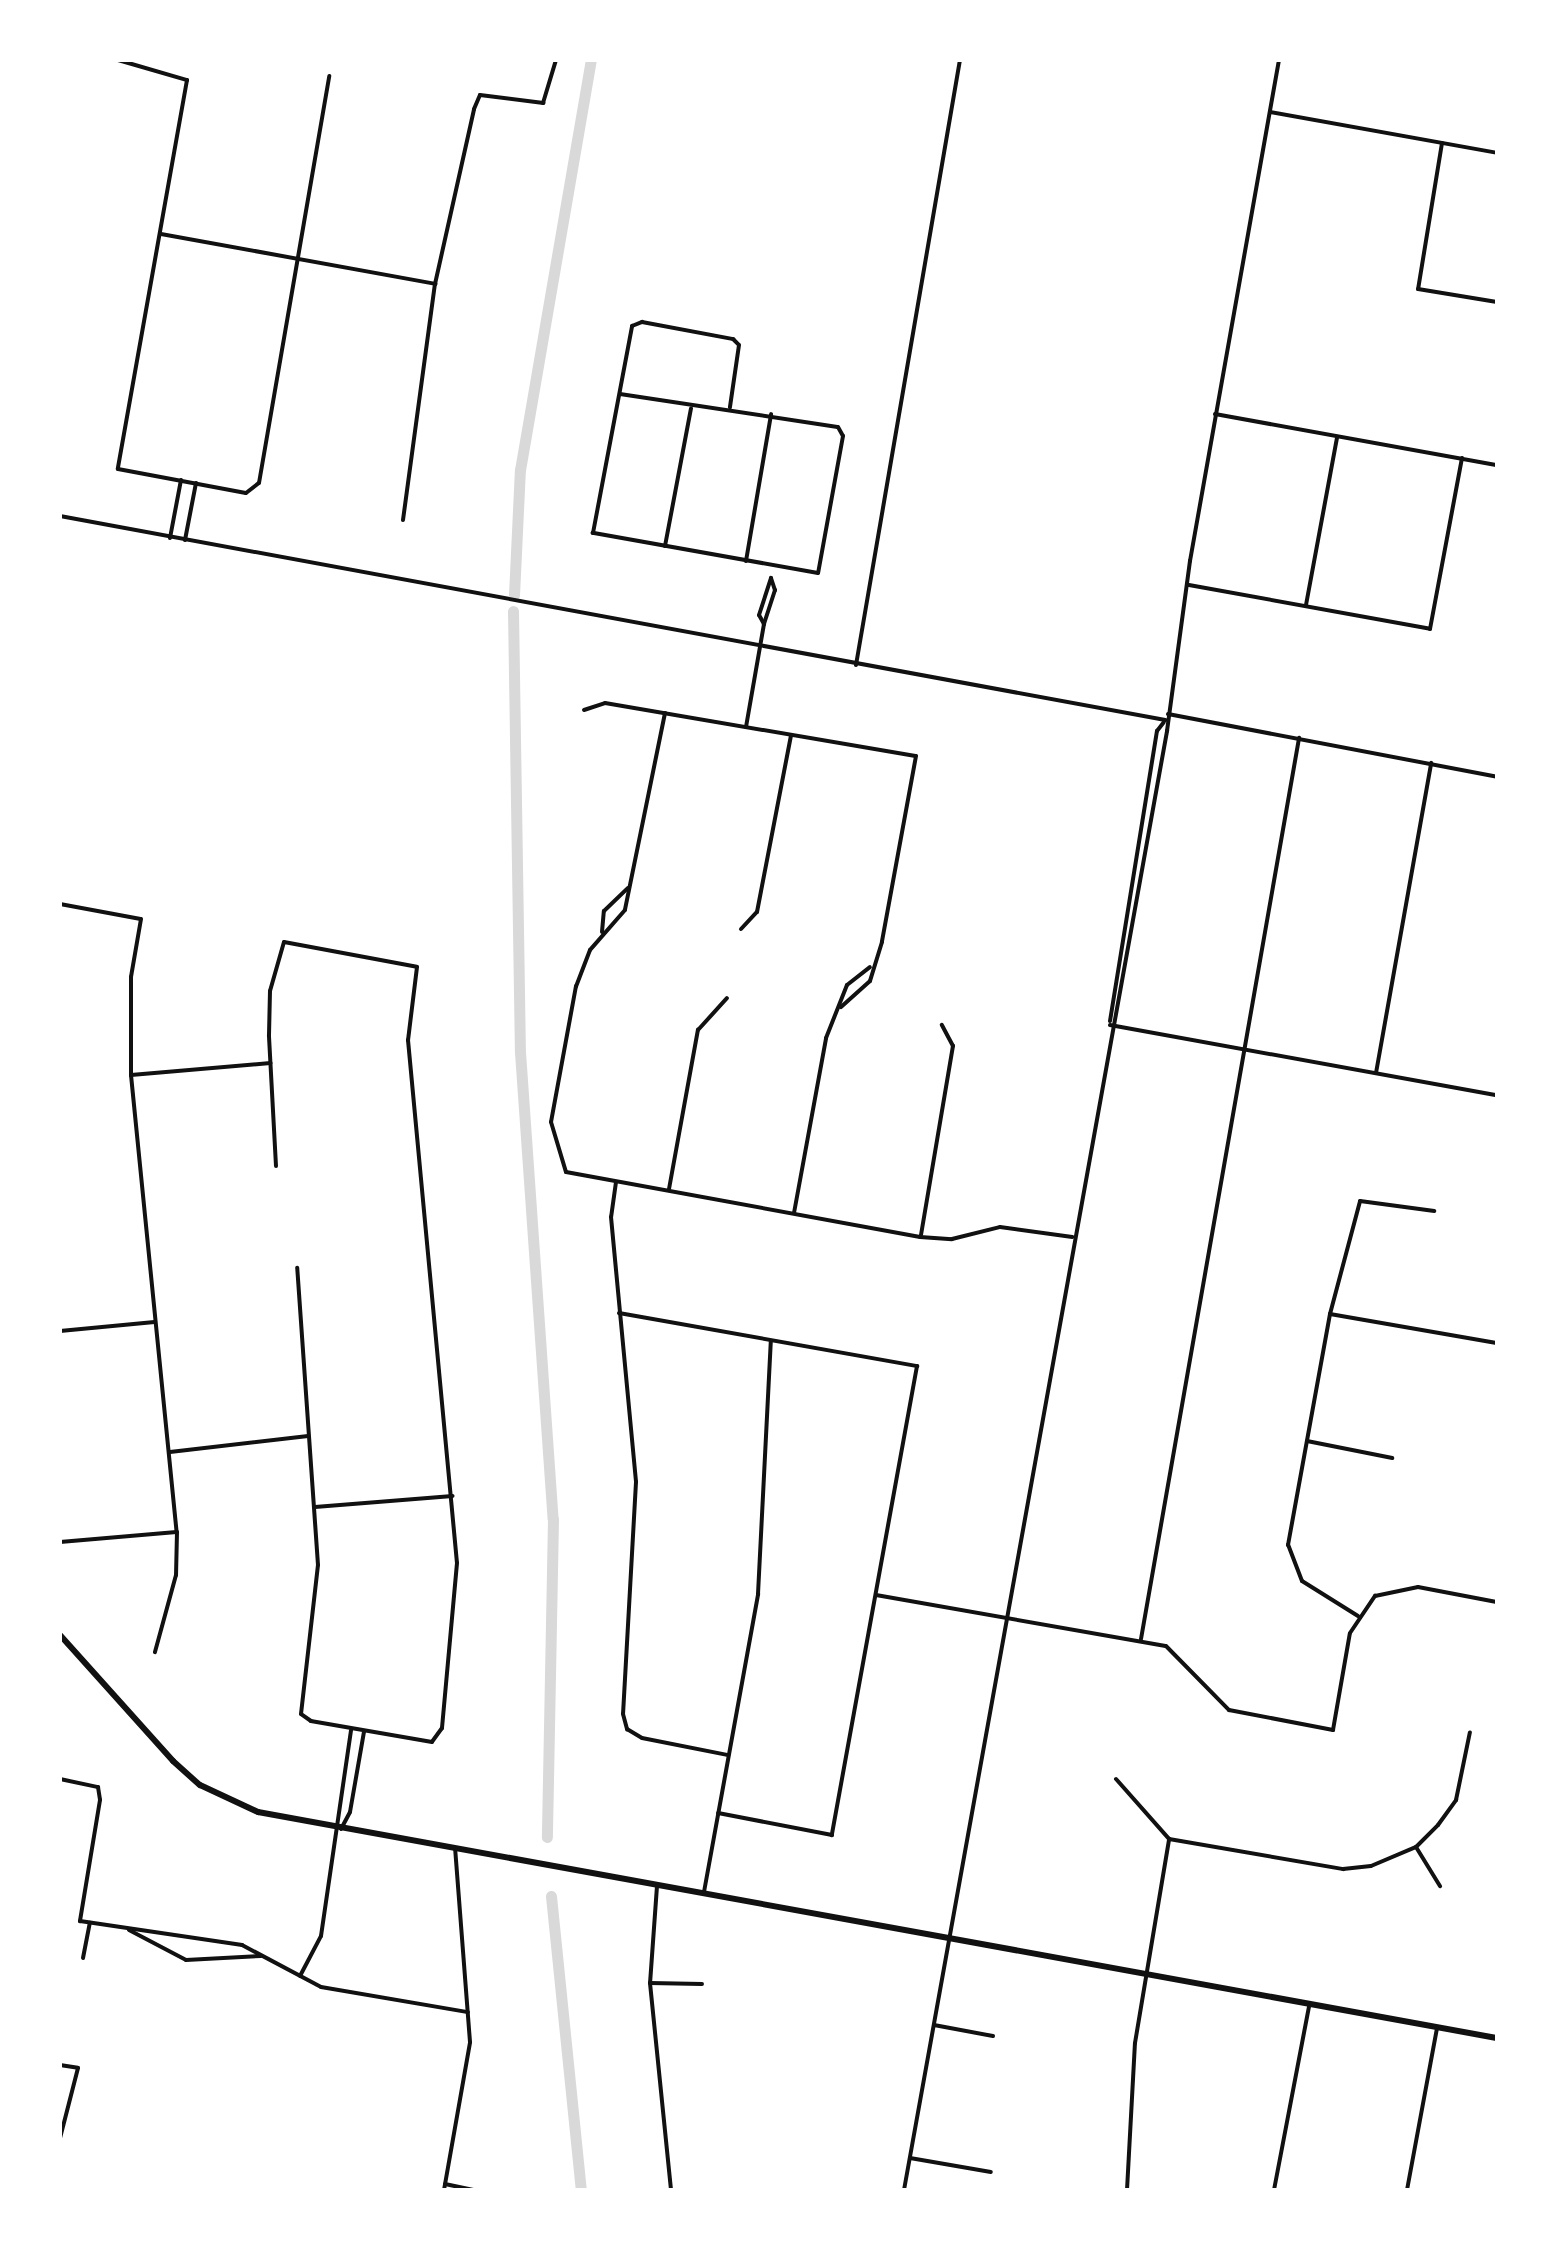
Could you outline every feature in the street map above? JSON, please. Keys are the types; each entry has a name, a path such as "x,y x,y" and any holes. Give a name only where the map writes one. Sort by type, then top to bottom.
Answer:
{"main road":[{"path":"60,1635 200,1785 258,1812 1497,2038"}],"street":[{"path":"118,60 187,80 118,469 254,490 328,76"},
{"path":"403,520 435,284 480,95 543,102 556,60"},
{"path":"856,665 960,60"},
{"path":"904,2190 1110,1025 1121,993 1216,414 1279,60"},
{"path":"1270,112 1497,152"},
{"path":"1442,143 1418,288 1497,302"},
{"path":"162,234 435,284"},
{"path":"620,394 692,407 730,407 838,426 843,436 818,573 593,533 632,326 642,322 733,339 739,345 730,407"},
{"path":"665,546 692,407"},
{"path":"746,561 771,414"},
{"path":"1216,414 1497,465"},
{"path":"1306,606 1337,437"},
{"path":"1189,585 1430,629 1462,458"},
{"path":"170,538 180,480"},
{"path":"185,540 196,482"},
{"path":"60,516 506,602 1299,738 1497,777"},
{"path":"764,624 759,616 773,566"},
{"path":"746,727 764,624 775,590 771,578"},
{"path":"584,710 605,703 916,756 882,942 870,967 870,980 841,1007"},
{"path":"602,932 625,910 665,713"},
{"path":"1110,1025 1110,990 1156,731 1166,717"},
{"path":"741,929 758,912 791,735"},
{"path":"1141,1639 1299,738"},
{"path":"1376,1073 1431,762"},
{"path":"629,887 604,912 602,932 576,986 551,1122 566,1172 920,1237 952,1239 1000,1227 1072,1237"},
{"path":"60,904 141,919 130,993 131,1074 177,1532 176,1575 155,1652"},
{"path":"276,1166 270,991 284,942 416,967 408,1040 454,1496 455,1620 438,1737 432,1742 352,1728 301,1714 316,1624 315,1507 298,1268"},
{"path":"794,1214 826,1038 856,973 870,967"},
{"path":"668,1190 698,1030 727,998"},
{"path":"920,1237 953,1046 942,1025"},
{"path":"1110,1025 1497,1095"},
{"path":"131,1074 270,1063"},
{"path":"616,1182 611,1217 636,1482 627,1729 642,1738 728,1754"},
{"path":"1358,1616 1313,1591 1291,1565 1306,1441 1330,1314 1360,1201 1434,1211"},
{"path":"618,1313 917,1366 832,1836 718,1813"},
{"path":"1330,1314 1497,1342"},
{"path":"60,1331 156,1322"},
{"path":"704,1892 758,1594 771,1340"},
{"path":"170,1452 308,1436"},
{"path":"1306,1441 1392,1458"},
{"path":"315,1507 454,1496"},
{"path":"60,1542 177,1532"},
{"path":"876,1595 1141,1639 1182,1656 1230,1710 1333,1730 1358,1616 1394,1587 1497,1602"},
{"path":"300,1976 320,1936 341,1828 352,1728"},
{"path":"341,1828 350,1812 364,1730"},
{"path":"1116,1779 1169,1839 1342,1869 1371,1866 1416,1847 1456,1800 1470,1732"},
{"path":"60,1779 98,1787 80,1921 242,1945 333,1990 468,2012"},
{"path":"1127,2190 1146,1976 1169,1839"},
{"path":"1416,1847 1440,1886"},
{"path":"456,1848 470,2050 445,2187 473,2190"},
{"path":"658,1884 650,1983 670,2190"},
{"path":"83,1958 90,1923"},
{"path":"125,1928 186,1960 263,1956"},
{"path":"650,1983 702,1984"},
{"path":"1274,2190 1309,2006"},
{"path":"934,2025 993,2036"},
{"path":"1408,2190 1437,2028"},
{"path":"60,2065 78,2068 60,2138"},
{"path":"910,2158 990,2172"}],"waterway":[{"path":"514,595 520,470 591,60"},
{"path":"513,611 520,1052 553,1519 547,1837"},
{"path":"551,1896 581,2190"}]}
